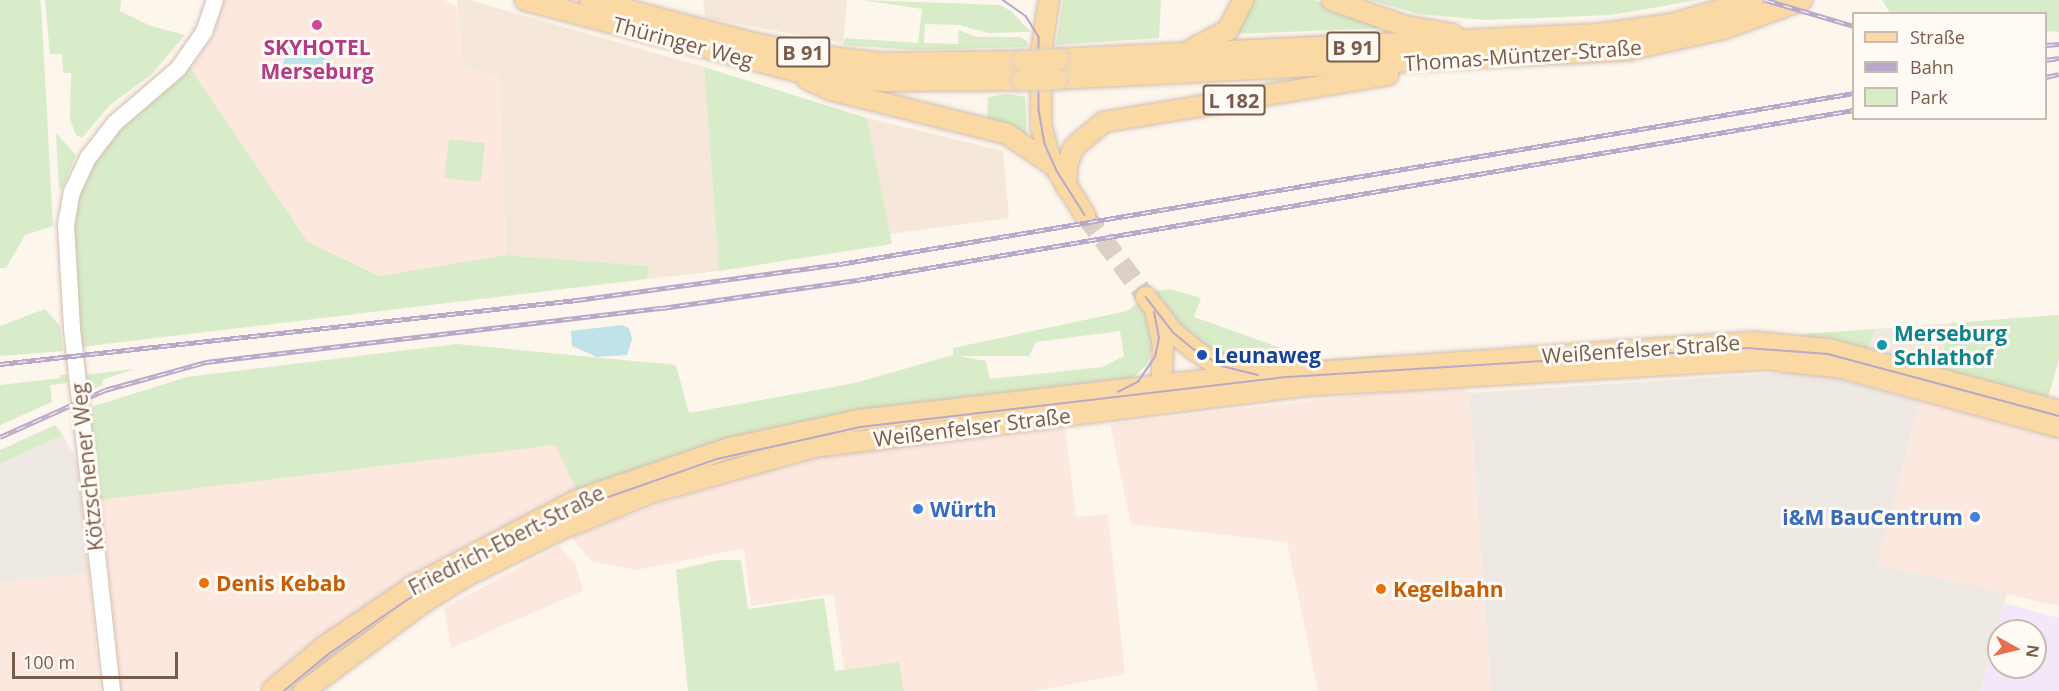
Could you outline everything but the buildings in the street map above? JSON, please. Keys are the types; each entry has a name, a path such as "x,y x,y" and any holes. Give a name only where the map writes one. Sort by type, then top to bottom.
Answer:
{"main road":[{"name":"Thüringer Weg","path":"525,0 796,71 891,82 1022,70"},
{"name":"Thüringer Weg","path":"590,0 753,43 820,56 892,63 1022,70"},
{"path":"1049,0 1039,103 1043,138 1054,166 1085,215"},
{"path":"1170,56 1222,36 1236,20 1243,0"},
{"path":"1332,0 1423,30 1536,39"},
{"name":"Thomas-Müntzer-Straße","path":"1058,69 1170,56 1536,39 1643,29 1753,0"},
{"name":"Thomas-Müntzer-Straße","path":"1022,70 1444,62 1628,50 1723,29 1802,0"},
{"name":"L 182","path":"1066,187 1067,165 1074,147 1104,122 1389,75 1444,62"},
{"path":"796,71 824,88 1007,134 1054,166"},
{"path":"1162,405 1160,385 1162,337 1148,299 1173,332 1215,379"},
{"name":"Weißenfelser Straße","path":"1261,383 1774,343 1828,349 2059,411"},
{"name":"Weißenfelser Straße","path":"730,448 859,420 1215,379 1301,386 1789,359 1842,368 2059,427"},
{"name":"Weißenfelser Straße","path":"730,470 814,447 1162,405 1215,379"},
{"name":"Friedrich-Ebert-Straße","path":"272,691 365,617 456,561 612,485 730,448"},
{"name":"Friedrich-Ebert-Straße","path":"304,691 376,634 466,576 610,508 730,470"}],"street":[{"name":"Kötzschener Weg","path":"112,691 65,244 72,192 88,158 115,123 178,69 204,32 215,0"}],"shaded area":[{"path":"223,0 444,0 457,7 463,67 499,77 506,255 381,276 308,242 190,68 214,35"},
{"path":"457,0 469,0 704,67 719,271 647,279 648,266 506,255 499,77 463,67"},
{"path":"703,0 847,0 843,43 706,18"},
{"path":"867,118 1003,151 1009,218 889,234"},
{"path":"1951,323 1937,371 1895,360 1904,327"},
{"path":"1904,327 1895,360 1868,353 1875,329"},
{"path":"1809,371 1920,401 1877,565 2007,593 2000,619 1987,619 1987,668 1981,691 1491,691 1469,393"},
{"path":"1462,388 1469,393 1491,691 1318,691 1287,542 1131,524 1110,424 1397,391"},
{"path":"1920,401 2059,437 2059,606 1877,565"},
{"path":"1065,428 1076,517 1108,514 1125,674 1034,691 904,691 899,662 844,670 834,594 751,606 744,548 637,570 591,561 571,537 659,504 816,455"},
{"path":"63,435 76,459 89,573 0,583 0,464"},
{"path":"556,445 578,493 457,549 312,645 256,691 121,691 101,500"},
{"path":"559,546 576,565 583,591 451,648 444,608"},
{"path":"89,573 100,691 0,691 0,583"},
{"path":"2004,603 2059,618 2059,691 1981,691 1987,668 1987,679 2047,679 2047,619 2000,619"}],"green space":[{"path":"0,0 39,0 41,3 53,226 25,235 6,268 0,268"},
{"path":"45,0 121,0 120,11 151,26 185,35 152,74 110,105 82,138 76,135 70,120 71,73 63,73 62,54 50,54"},
{"path":"861,0 1000,5 1011,11 1031,32 988,33 959,25 925,24 924,43 958,44 959,30 976,37 1021,37 1028,42 1027,47 915,50 843,45 845,38 918,43 922,9"},
{"path":"1063,0 1161,0 1159,38 1056,45"},
{"path":"1248,0 1314,0 1387,28 1231,34"},
{"path":"1370,0 1698,0 1611,15 1485,20 1419,14"},
{"path":"1882,0 2059,0 2059,32 2047,31 2047,12 1889,12"},
{"path":"1402,32 1423,36 1217,44 1225,40"},
{"path":"704,67 867,118 892,244 719,271"},
{"path":"190,68 308,242 380,276 506,255 649,266 647,279 80,347 72,235 80,193 90,167 121,129"},
{"path":"1007,94 1025,97 1027,136 987,122 988,97"},
{"path":"56,133 76,155 62,189 59,189"},
{"path":"449,139 485,143 481,182 444,178"},
{"path":"1170,289 1201,298 1194,317 1315,360 1389,355 1390,363 1260,368 1241,363 1204,345 1175,320 1154,291"},
{"path":"1138,303 1147,315 1154,344 1147,365 1130,380 962,400 578,493 555,445 101,500 96,495 88,408 187,377 457,344 676,365 689,413 855,383 953,355 953,348 1127,311","holes":["1120,331 1124,356 1103,367 990,379 986,361 958,356 1029,356 1036,342"]},
{"path":"45,309 60,326 63,351 0,356 0,326"},
{"path":"2059,315 2059,360 2047,401 1937,371 1951,323"},
{"path":"1875,329 1867,353 1801,334"},
{"path":"134,369 102,380 103,385 88,391 84,375"},
{"path":"60,375 67,375 68,383 50,385 52,402 0,425 0,385 61,378"},
{"path":"55,425 63,435 0,464 0,450"},
{"path":"719,560 741,560 748,609 824,598 835,671 899,662 904,691 688,691 676,570"}],"water":[{"path":"288,44 326,53 325,62 311,75 282,68"},
{"path":"622,325 629,328 632,339 627,355 597,357 572,346 571,331"}],"tunnel":[{"path":"1085,215 1146,297"}],"tram line":[{"path":"1003,0 1026,16 1039,37 1039,110 1045,144 1057,171 1085,215"},
{"path":"1146,297 1173,332 1193,349 1222,366 1258,375"},
{"path":"1118,392 1138,382 1155,357 1159,338 1154,312"},
{"path":"284,691 330,653 416,594 502,545 580,507 717,459 860,427 1288,377 1747,348 1828,354 2059,416"}],"railway":[{"path":"1766,0 1852,25"},
{"path":"2047,45 2059,44"},
{"path":"2047,60 2059,58"},
{"path":"2047,77 2059,74"},
{"path":"0,364 577,300 840,264 1852,93"},
{"path":"0,437 105,390 206,362 662,308 857,280 1852,110"}],"place":[{"name":"SKYHOTEL Merseburg","path":"317,25"},
{"name":"Merseburg Schlathof","path":"1882,345"},
{"name":"Leunaweg","path":"1202,355"},
{"name":"Würth","path":"918,509"},
{"name":"i&M BauCentrum","path":"1975,517"},
{"name":"Denis Kebab","path":"204,583"},
{"name":"Kegelbahn","path":"1381,589"}]}
